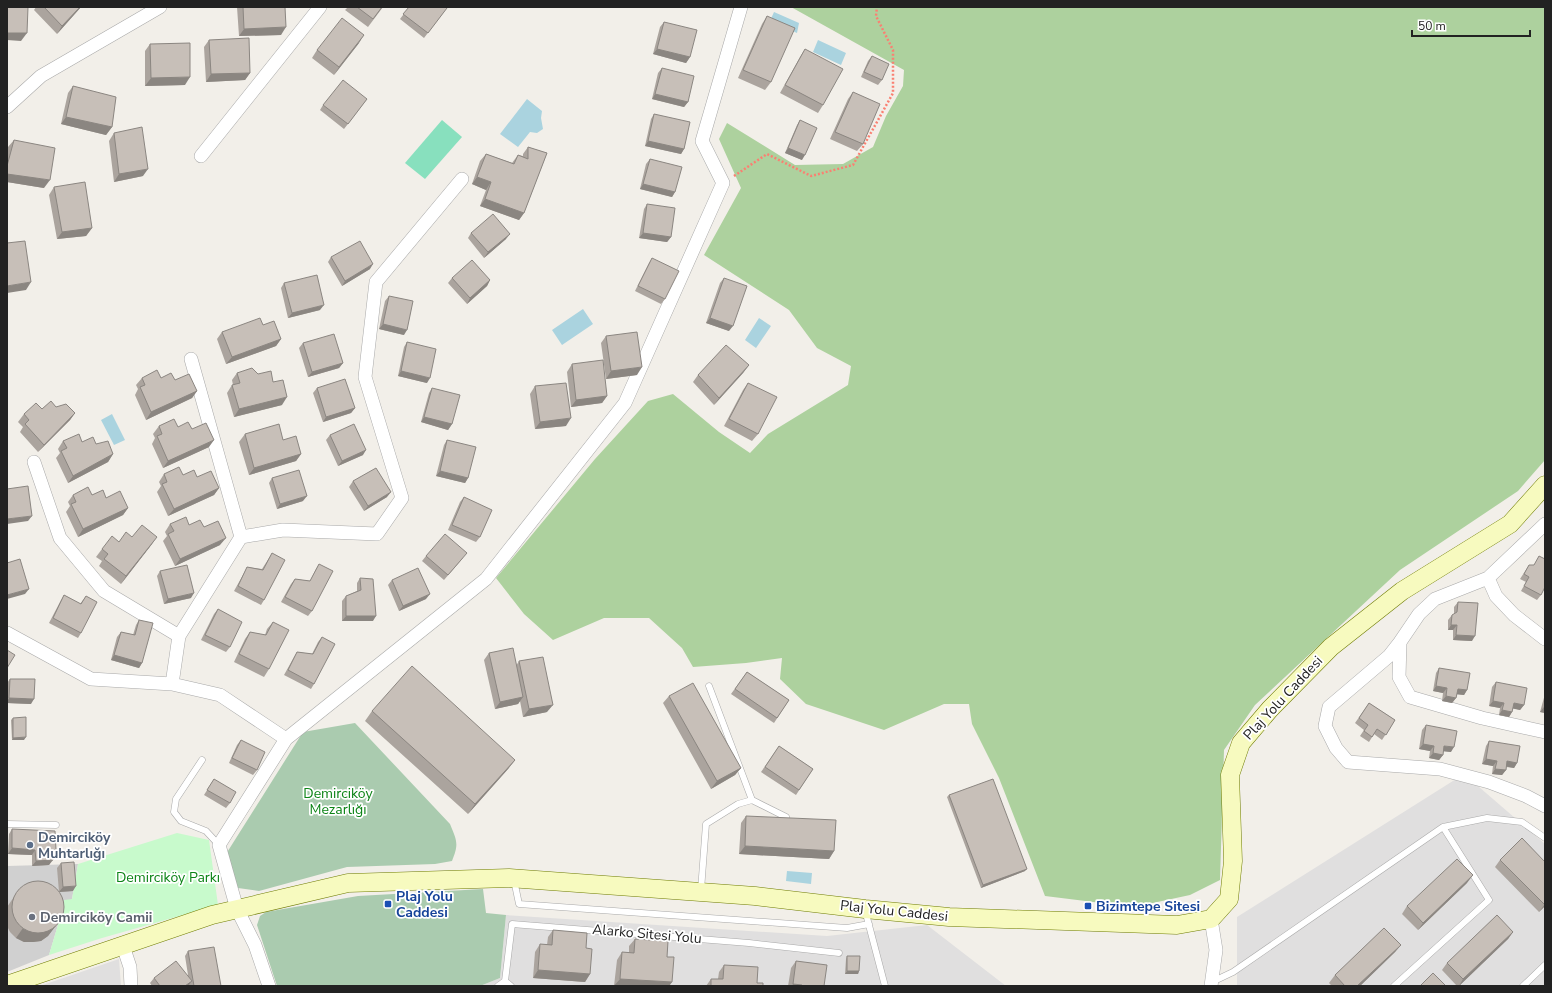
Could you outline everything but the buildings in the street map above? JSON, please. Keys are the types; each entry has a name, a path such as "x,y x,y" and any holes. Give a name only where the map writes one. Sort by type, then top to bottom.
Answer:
{"street":[{"path":"7,106 41,76 160,7"},
{"path":"201,156 320,7"},
{"path":"269,986 255,945 237,909 219,845 286,739 486,579 626,403 723,183 702,141 741,7"},
{"path":"241,537 283,530 377,534 402,498 365,377 376,282 462,179"},
{"path":"172,684 179,636 241,537 191,359"},
{"path":"34,462 60,538 104,591 179,636"},
{"name":"Plaj Yolu Caddesi","path":"7,985 212,915 348,883 513,878 755,896 867,917 949,917 1177,925 1211,919 1229,899 1233,861 1230,775 1241,743 1270,709 1331,647 1402,591 1510,524 1545,486"},
{"path":"1545,524 1488,578 1435,600 1418,614 1389,656 1329,707 1325,726 1336,748 1348,762 1440,769 1489,782 1526,796 1545,806"},
{"path":"1488,578 1496,596 1514,615 1545,639"},
{"path":"7,633 91,679 172,684 220,695 286,739"},
{"path":"1400,642 1399,677 1410,698 1475,716 1545,732"},
{"path":"1211,919 1216,950 1211,984"},
{"path":"123,946 130,967 131,986"}],"lane":[{"path":"709,686 752,800"},
{"path":"202,760 176,799 174,812 180,821 206,831 219,845"},
{"path":"701,892 706,824 738,804 752,800 786,817"},
{"path":"1211,984 1233,972 1443,827 1487,818 1522,822 1545,838"},
{"path":"7,824 56,825"},
{"path":"1394,986 1489,900 1443,827"},
{"path":"513,878 519,904 848,928 867,917 885,986"},
{"name":"Alarko Sitesi Yolu","path":"505,981 512,924 749,943 839,953"},
{"path":"1523,986 1545,966"},
{"path":"498,986 505,981 511,986"}],"path":[{"path":"723,183 767,154 811,176 853,165 894,93 894,50 876,16 877,7"}],"shaded area":[{"path":"1464,774 1545,844 1545,986 1237,986 1237,917"},
{"path":"78,864 72,899 63,908 49,955 7,972 7,866"},
{"path":"506,915 827,936 927,925 1006,986 480,986 500,978"},
{"path":"119,959 121,986 40,986"}],"green space":[{"path":"791,7 1545,7 1545,460 1518,491 1400,570 1255,705 1224,750 1220,880 1190,895 1134,907 1045,896 999,778 972,724 969,704 944,704 884,730 806,704 780,679 782,658 746,663 693,667 682,648 649,618 604,618 553,640 524,614 496,578 595,459 648,401 673,394 719,432 750,453 768,434 848,385 851,366 817,348 789,310 704,255 741,188 719,139 727,123 795,165 843,164 873,147 886,116 903,86 904,70"},
{"path":"442,120 462,137 425,179 405,163"},
{"name":"Demirciköy Mezarlığı","path":"355,723 450,824 456,842 456,850 452,861 435,864 347,867 259,891 238,888 226,854 303,732"},
{"name":"Demirciköy Parkı","path":"177,833 209,840 218,905 102,938 49,955 64,900 72,899 78,864"},
{"path":"483,889 486,913 506,915 500,978 480,986 277,986 257,925 260,916 266,912 358,896"}],"water":[{"path":"774,12 799,23 797,33 770,21"},
{"path":"818,40 846,53 841,65 813,52"},
{"path":"527,99 542,111 541,118 543,129 537,133 530,132 518,147 500,134"},
{"path":"583,309 593,324 562,345 552,330"},
{"path":"759,318 771,326 756,348 745,340"},
{"path":"112,414 125,440 114,445 101,420"},
{"path":"787,871 812,873 811,884 786,881"}],"place":[{"name":"Demirciköy Muhtarlığı","path":"30,845"},
{"name":"Plaj Yolu Caddesi","path":"388,904"},
{"name":"Bizimtepe Sitesi","path":"1088,906"},
{"name":"Demirciköy Camii","path":"32,917"}]}
